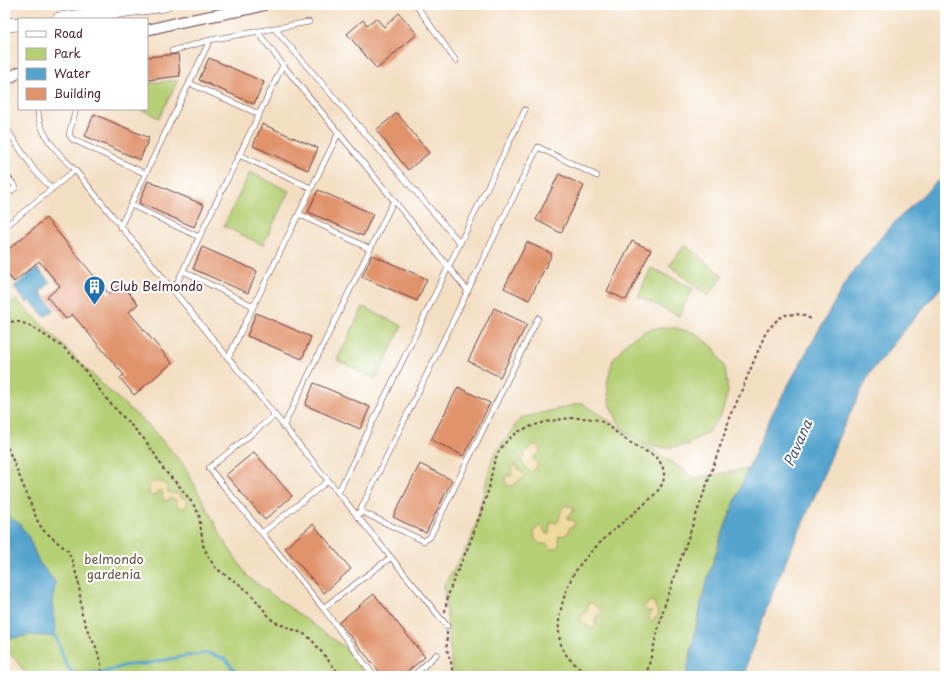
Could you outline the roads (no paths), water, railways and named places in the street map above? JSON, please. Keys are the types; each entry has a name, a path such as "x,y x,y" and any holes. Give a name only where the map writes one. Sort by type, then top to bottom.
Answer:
{"street":[{"path":"67,18 165,5"},
{"path":"148,30 264,5"},
{"path":"5,25 18,24"},
{"path":"5,81 18,73"}],"lane":[{"path":"416,5 456,61"},
{"path":"172,51 210,40 309,22"},
{"path":"274,28 460,244"},
{"path":"257,31 283,65 468,291"},
{"path":"120,227 210,40"},
{"path":"173,290 283,65"},
{"path":"189,83 259,114"},
{"path":"38,110 38,117 45,135 58,152 75,170 274,416 447,626"},
{"path":"76,110 69,134 72,139 146,174"},
{"path":"338,493 526,110"},
{"path":"5,127 36,170 52,188"},
{"path":"228,358 339,132"},
{"path":"357,517 538,147 597,176"},
{"path":"239,155 311,188"},
{"path":"5,227 75,170"},
{"path":"5,174 16,187 5,196"},
{"path":"283,427 394,200"},
{"path":"131,205 199,237"},
{"path":"299,214 370,249"},
{"path":"183,271 254,306"},
{"path":"360,511 424,541 430,537 538,318"},
{"path":"274,416 209,468 323,608 374,676"},
{"path":"262,533 328,481"},
{"path":"323,608 390,558"},
{"path":"413,676 437,654"}],"water":[{"name":"Pavana","path":"945,177 945,283 870,373 839,436 822,480 768,604 747,663 746,676 686,676 704,590 721,537 772,414 848,278 887,230 934,184"},
{"path":"37,268 50,283 40,292 54,309 45,317 30,300 27,303 14,287"},
{"path":"5,507 9,518 18,522 28,536 39,562 56,583 52,601 56,637 30,635 9,639 5,632"}],"waterway":[{"path":"56,637 66,664 71,671 80,675 108,671 127,665 144,664 208,653 225,659 239,676"}],"place":[{"name":"Club Belmondo","path":"95,306"}],"park label":[{"name":"belmondo gardenia","path":"114,566"}]}
